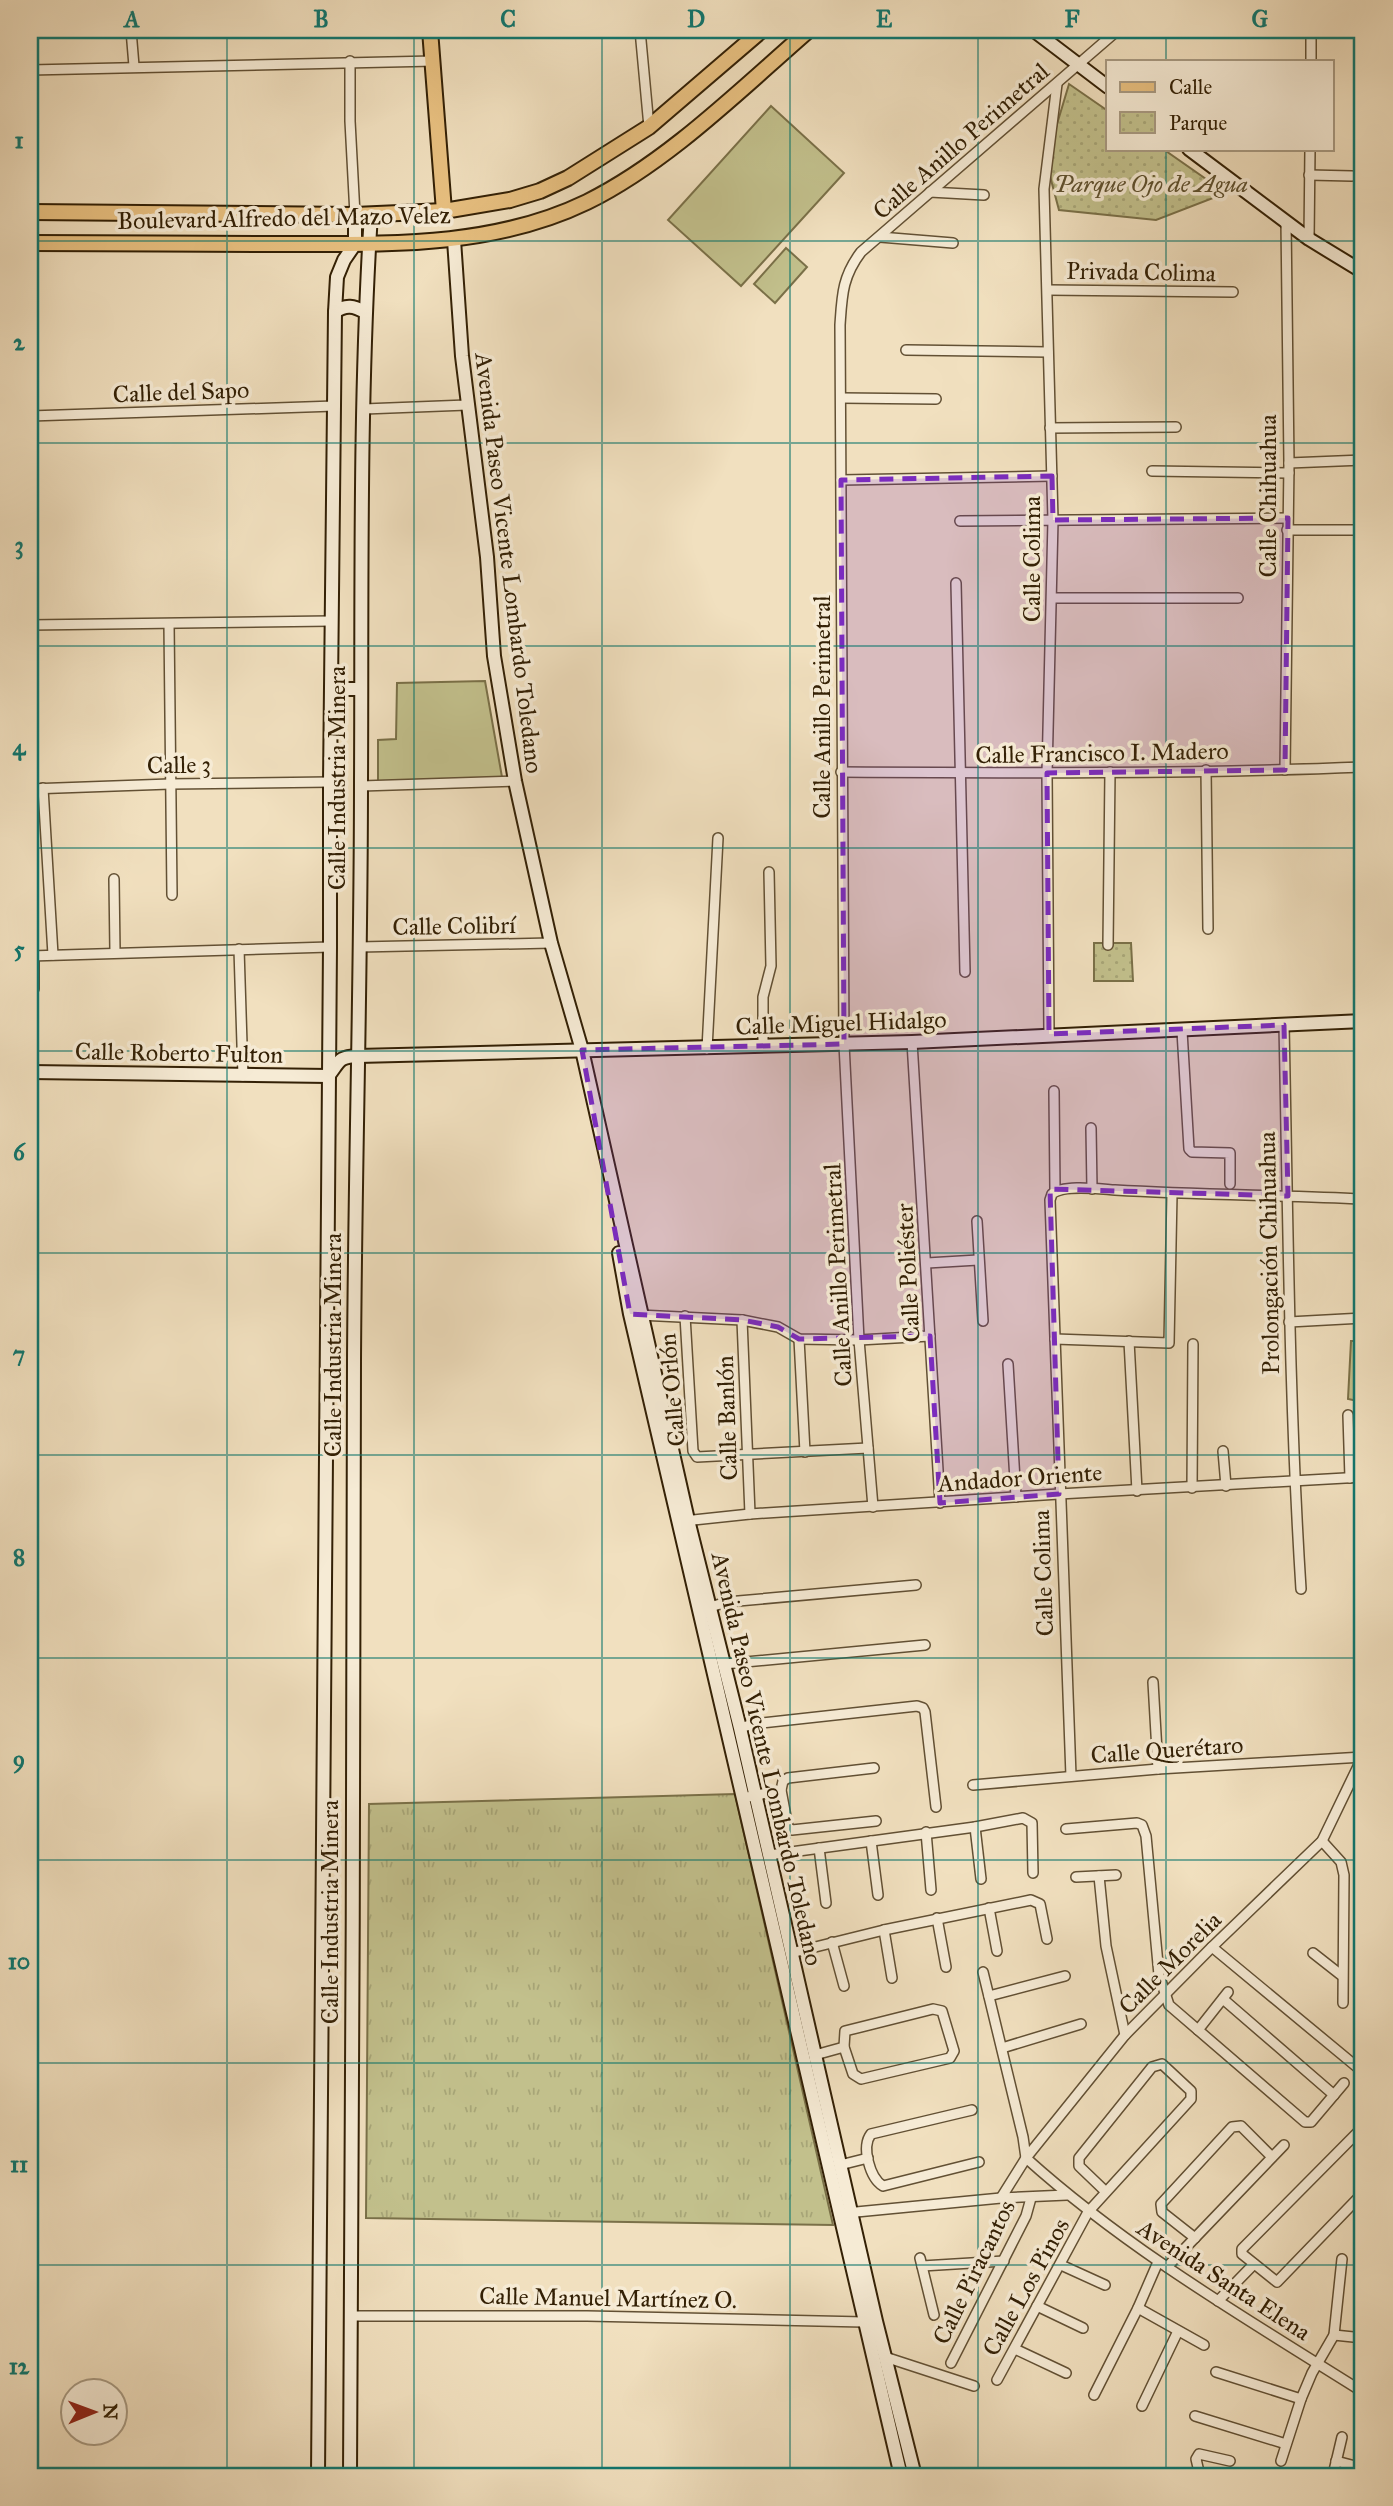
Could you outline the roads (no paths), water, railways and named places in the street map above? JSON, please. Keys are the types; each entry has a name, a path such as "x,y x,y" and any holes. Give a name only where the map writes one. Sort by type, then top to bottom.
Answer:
{"main road":[{"path":"430,30 444,211"},
{"name":"Boulevard Alfredo del Mazo Velez","path":"30,212 355,215 444,211 510,200 540,191 594,162 649,127 762,30"},
{"name":"Boulevard Alfredo del Mazo Velez","path":"30,243 362,244 454,240 535,222 566,211 606,191 662,153 715,113 809,30"},
{"path":"1033,30 1106,85"},
{"path":"1190,150 1309,239 1363,272"},
{"name":"Calle Industria Minera","path":"318,2476 335,312 337,277 344,260 362,244 371,214"},
{"name":"Calle Industria Minera","path":"350,2476 362,786 360,689 366,312 362,244 355,215"},
{"name":"Avenida Paseo Vicente Lombardo Toledano","path":"454,240 467,405 487,557 494,656 515,781 551,943 582,1050 636,1315 846,2213 915,2476"},
{"path":"335,312 349,306 366,312"},
{"path":"332,689 360,689"},
{"name":"Calle Miguel Hidalgo","path":"329,1076 343,1057 358,1056 912,1042 1363,1021"},
{"name":"Calle Roberto Fulton","path":"30,1072 329,1076"},
{"name":"Avenida Paseo Vicente Lombardo Toledano","path":"684,1521 710,1606 740,1728 749,1797 769,1855 840,2165 864,2322 901,2476"}],"street":[{"path":"131,30 134,66"},
{"path":"640,30 649,127"},
{"name":"Calle Anillo Perimetral","path":"873,1507 859,1340 845,1044 841,772 840,325 846,275 861,253 1118,30"},
{"path":"1311,30 1311,60"},
{"path":"350,61 355,215"},
{"path":"30,69 434,61"},
{"name":"Calle Colima","path":"1049,1034 1047,773 1053,520 1044,189 1057,84"},
{"path":"1309,239 1310,150"},
{"path":"1309,175 1352,176"},
{"path":"930,192 984,195"},
{"name":"Calle Chihuahua","path":"1285,771 1289,468 1286,221"},
{"path":"880,237 953,243"},
{"name":"Privada Colima","path":"1048,290 1233,292"},
{"path":"906,351 1048,352"},
{"path":"841,398 936,399"},
{"name":"Calle del Sapo","path":"30,416 335,405"},
{"path":"364,409 467,405"},
{"path":"1050,428 1176,427"},
{"path":"1153,471 1289,468 1363,460"},
{"path":"841,480 1052,476"},
{"path":"960,521 1288,518"},
{"path":"1287,530 1363,530"},
{"path":"956,583 965,972"},
{"path":"1052,598 1238,598"},
{"path":"30,625 331,621"},
{"path":"169,624 172,895"},
{"name":"Calle Francisco I. Madero","path":"841,772 1285,771 1363,767"},
{"path":"1206,771 1209,929"},
{"path":"1108,944 1110,772"},
{"path":"362,786 515,781"},
{"name":"Calle 3","path":"30,789 330,782"},
{"path":"43,788 53,955"},
{"path":"707,1049 718,838"},
{"path":"763,1046 762,997 771,966 769,872"},
{"path":"114,879 116,953"},
{"name":"Calle Colibrí","path":"359,947 551,943"},
{"path":"34,989 32,956 330,947"},
{"path":"239,949 243,1076"},
{"name":"Prolongación Chihuahua","path":"1284,1025 1289,1322 1294,1482 1301,1589"},
{"path":"1182,1031 1189,1149 1192,1152 1230,1153 1230,1184"},
{"name":"Calle Poliéster","path":"912,1042 940,1503"},
{"path":"1054,1091 1055,1190 1093,1189 1362,1199 1362,1318 1289,1322"},
{"path":"1091,1128 1093,1189"},
{"name":"Calle Colima","path":"1055,1190 1050,1200 1071,1776"},
{"path":"1055,1339 1169,1343 1171,1194"},
{"path":"976,1221 983,1321"},
{"path":"927,1263 978,1260"},
{"path":"636,1315 742,1320 778,1327 799,1339 859,1340 930,1336"},
{"name":"Calle Orlón","path":"685,1316 693,1451 700,1458 748,1455"},
{"name":"Calle Banlón","path":"742,1320 750,1514"},
{"path":"799,1339 804,1452"},
{"path":"1129,1341 1137,1490"},
{"path":"1192,1488 1193,1344"},
{"path":"1008,1364 1016,1497"},
{"path":"1348,1415 1350,1478"},
{"path":"748,1455 868,1448"},
{"path":"1223,1451 1226,1486"},
{"name":"Andador Oriente","path":"684,1521 750,1514 1059,1494 1363,1478"},
{"path":"710,1606 727,1602 916,1585"},
{"path":"724,1664 925,1645"},
{"path":"1153,1682 1158,1769"},
{"path":"740,1728 753,1724 917,1706 923,1708 936,1807"},
{"name":"Calle Querétaro","path":"973,1785 1158,1769 1363,1756"},
{"name":"Calle Morelia","path":"1001,2199 1026,2158 1125,2035 1322,1840 1363,1756"},
{"path":"874,1768 788,1778 783,1781 781,1790 788,1826 792,1830 876,1821"},
{"path":"749,1797 781,1790"},
{"path":"769,1855 1023,1818 1032,1823 1033,1873"},
{"path":"1066,1829 1136,1823 1142,1825 1146,1836 1159,1975 1169,2005 1306,2122 1311,2122 1344,2084"},
{"path":"975,1827 981,1879"},
{"path":"926,1832 931,1890"},
{"path":"1322,1840 1341,1862 1343,1869 1343,2003"},
{"path":"871,1841 878,1895"},
{"path":"819,1848 827,1903"},
{"path":"1076,1877 1116,1875"},
{"path":"1099,1876 1105,1946 1125,2035"},
{"path":"791,1953 937,1918 1031,1900 1040,1904 1046,1939"},
{"path":"989,1908 997,1951"},
{"path":"937,1918 947,1967"},
{"path":"884,1930 892,1979"},
{"path":"832,1942 844,1986"},
{"path":"1212,1947 1363,2072"},
{"path":"1313,1953 1341,1975"},
{"path":"983,1972 1026,2158"},
{"path":"989,1996 1065,1976"},
{"path":"1198,2030 1226,1995 1334,2095"},
{"path":"939,2009 942,2011 954,2052 947,2060 861,2079 853,2074 844,2048 843,2035 850,2028 939,2009"},
{"path":"1002,2048 1081,2024"},
{"path":"815,2055 844,2048"},
{"name":"Calle Los Pinos","path":"997,2380 1088,2212 1191,2099 1191,2091 1162,2064 1152,2067 1079,2158 1079,2166 1105,2192"},
{"path":"972,2110 871,2134 867,2141 868,2158 877,2182 883,2186 979,2162"},
{"path":"1195,2238 1162,2212 1161,2204 1232,2127 1241,2126 1272,2157"},
{"path":"1363,2131 1358,2132 1242,2249 1242,2254 1273,2282 1277,2282 1363,2193"},
{"path":"1167,2267 1284,2145"},
{"path":"840,2165 868,2158"},
{"name":"Avenida Santa Elena","path":"1026,2158 1088,2212 1158,2262 1363,2392"},
{"path":"846,2213 1067,2195"},
{"name":"Calle Piracantos","path":"951,2362 1026,2216 1031,2198"},
{"path":"1281,2460 1301,2399 1335,2335 1342,2259"},
{"path":"934,2315 921,2262 1004,2260"},
{"path":"1094,2395 1158,2262"},
{"path":"1218,2301 1254,2264"},
{"path":"1060,2265 1105,2284"},
{"path":"1037,2306 1083,2328"},
{"path":"1138,2308 1204,2345"},
{"name":"Calle Manuel Martínez O.","path":"352,2316 587,2316 864,2322"},
{"path":"1142,2406 1178,2330"},
{"path":"1335,2335 1363,2338"},
{"path":"1016,2349 1066,2373"},
{"path":"885,2357 974,2386"},
{"path":"1216,2372 1301,2399"},
{"path":"1195,2416 1286,2444"},
{"path":"1333,2475 1342,2437"},
{"path":"1200,2476 1196,2462 1199,2454 1230,2462"},
{"path":"1336,2461 1363,2469"}],"park label":[{"name":"Parque Ojo de Agua","path":"1151,184"}]}
